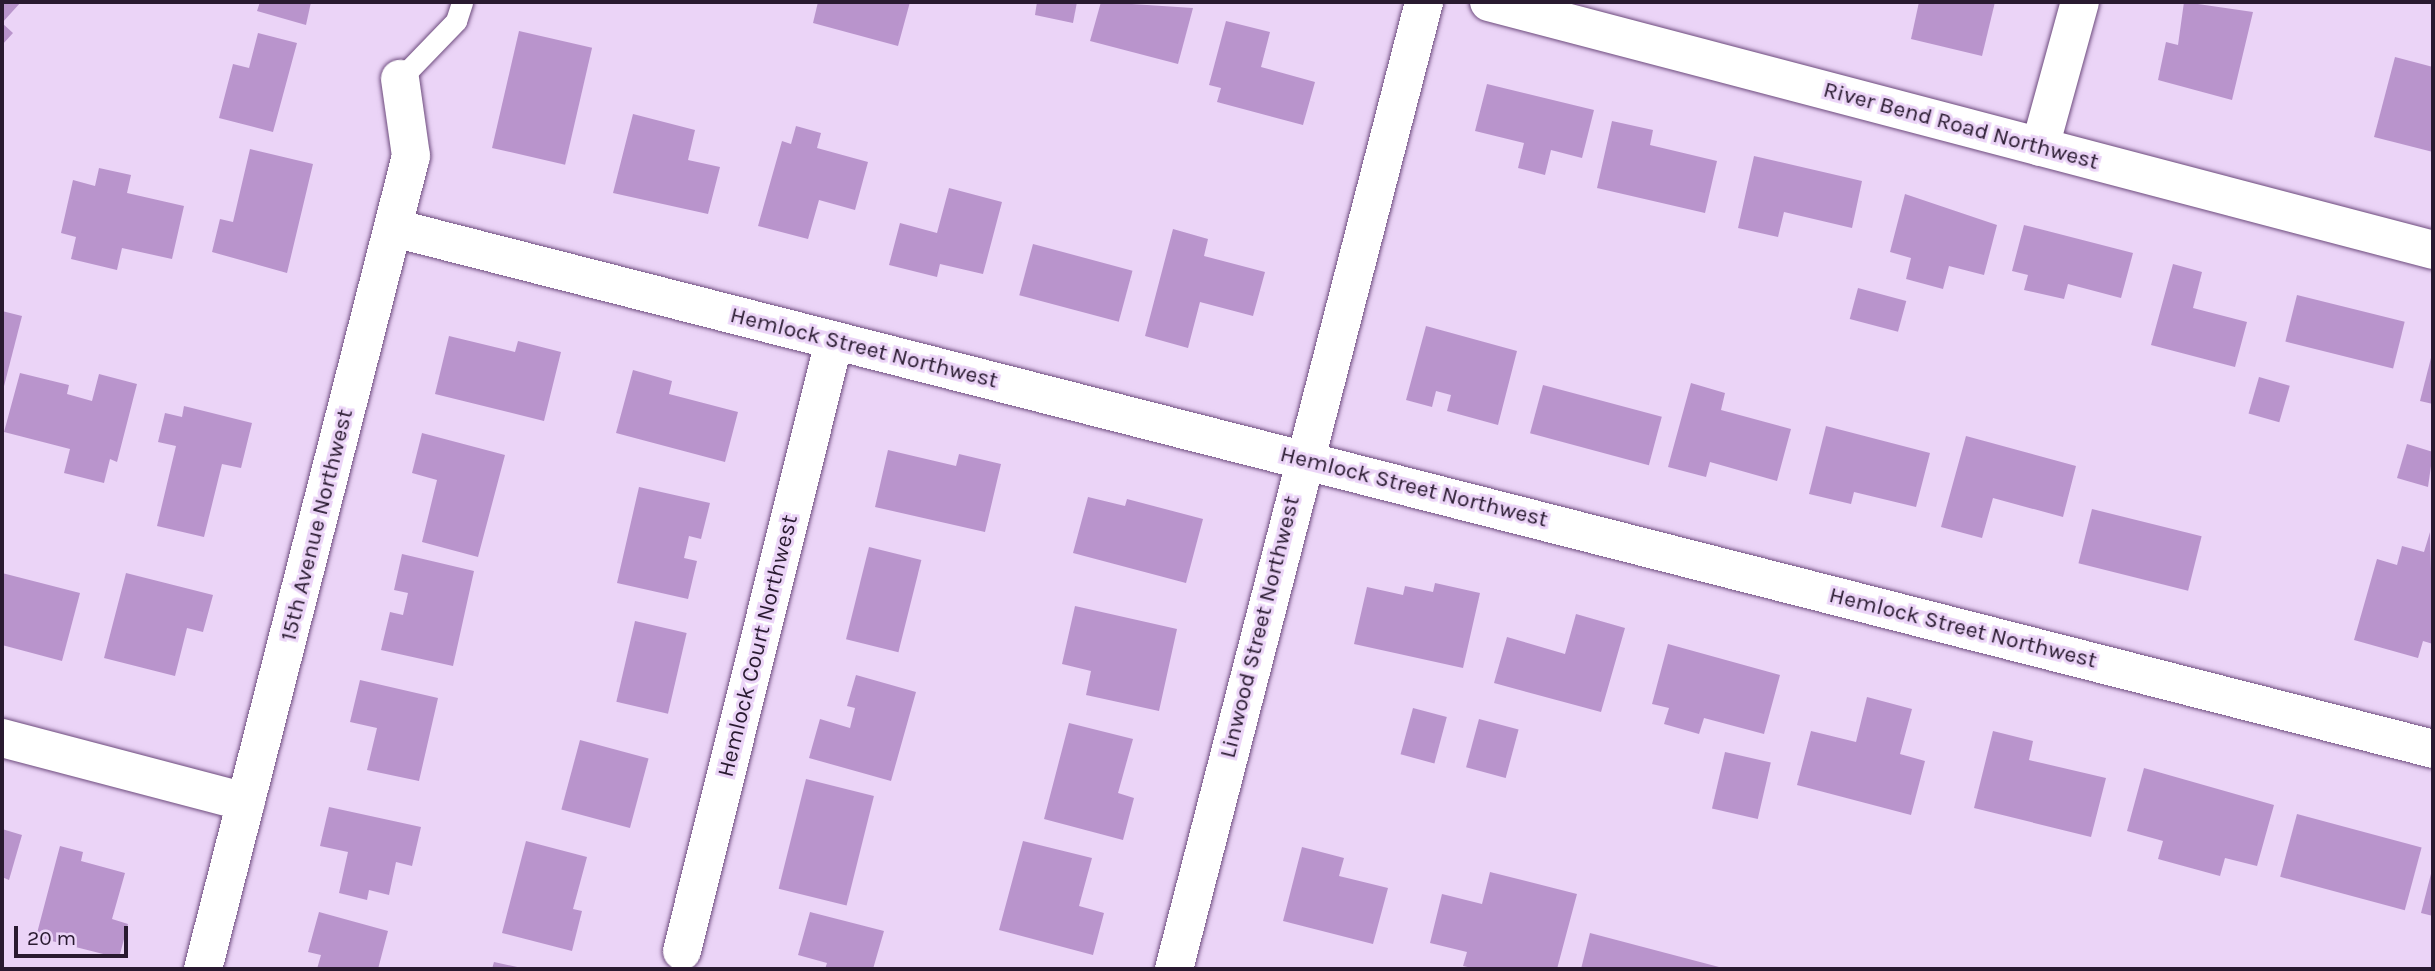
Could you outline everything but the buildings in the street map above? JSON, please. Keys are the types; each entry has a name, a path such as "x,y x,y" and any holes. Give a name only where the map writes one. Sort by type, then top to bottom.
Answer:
{"street":[{"name":"Linwood Street Northwest","path":"1174,969 1302,457 1424,2"},
{"name":"River Bend Road Northwest","path":"1489,2 2433,250"},
{"path":"2040,147 2080,2"},
{"name":"15th Avenue Northwest","path":"203,969 411,156 400,79"},
{"name":"Hemlock Street Northwest","path":"394,228 1302,457 2433,749"},
{"name":"Hemlock Court Northwest","path":"682,951 834,341"},
{"path":"2,738 246,802"}],"lane":[{"path":"400,79 456,21 462,2"}]}
